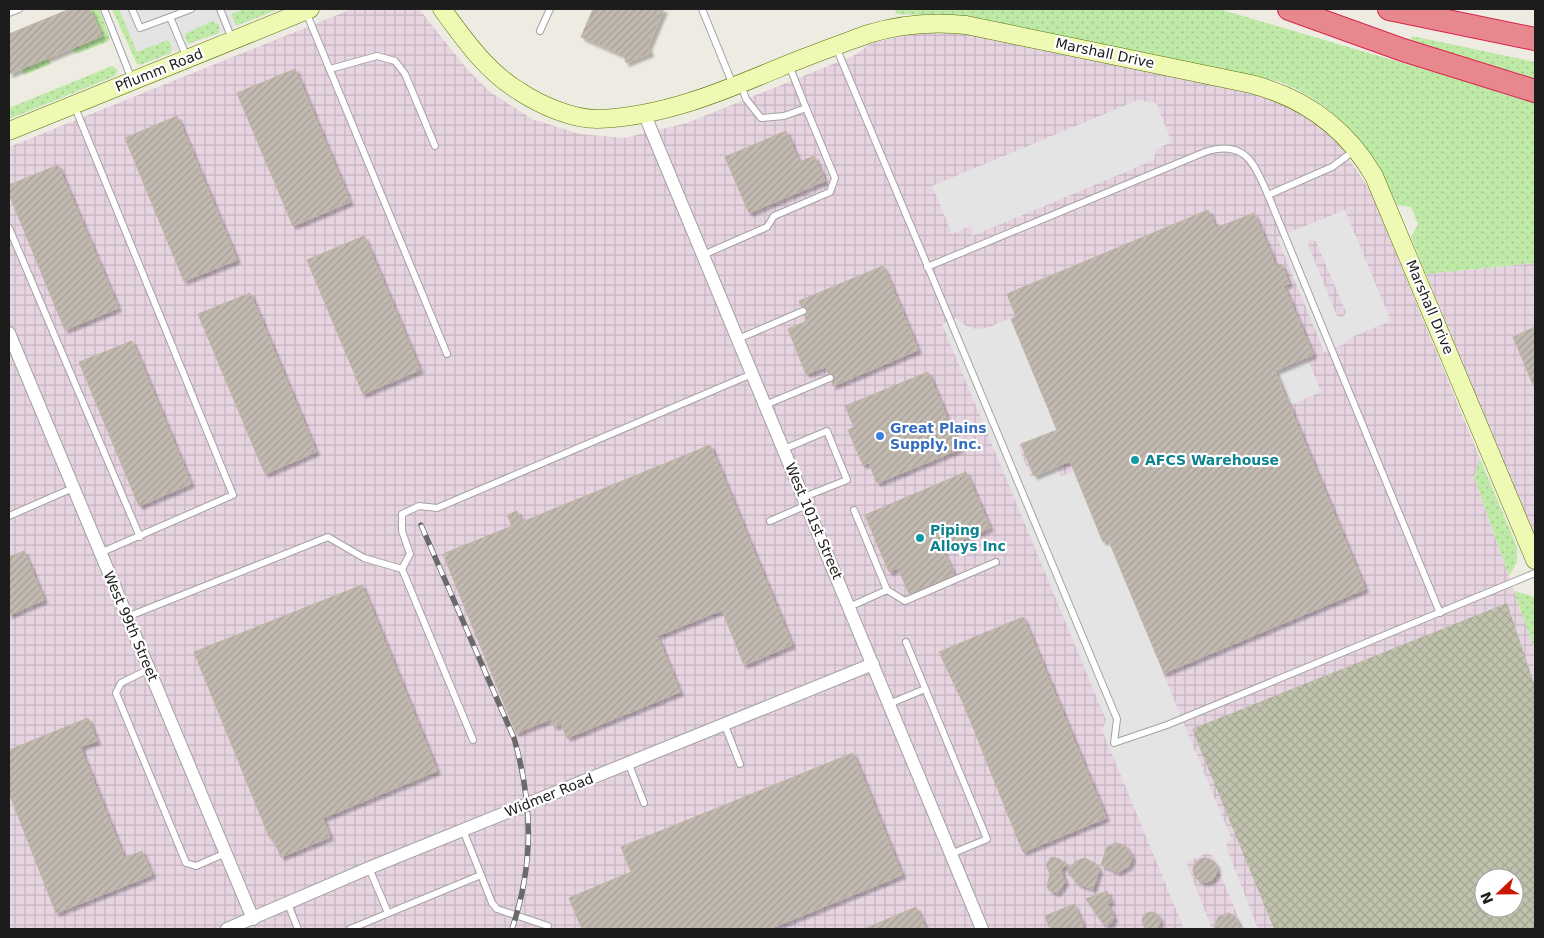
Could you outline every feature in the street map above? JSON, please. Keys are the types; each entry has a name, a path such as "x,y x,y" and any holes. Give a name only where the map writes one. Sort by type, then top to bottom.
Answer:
{"highway":[{"path":"1289,9 1403,50 1535,91"},
{"path":"1389,9 1535,39"}],"street":[{"name":"Marshall Drive","path":"442,9 477,54 498,76 519,91 546,105 570,114 596,119 644,113 693,102 788,64 889,27 913,23 940,22 966,25 1270,89 1302,103 1323,116 1356,150 1379,187 1535,560"},
{"name":"Pflumm Road","path":"9,131 308,10"},
{"name":"West 101st Street","path":"644,113 982,929"},
{"name":"West 99th Street","path":"9,334 253,919"},
{"name":"Widmer Road","path":"227,929 628,762 873,664"}],"lane":[{"path":"9,13 19,9"},
{"path":"104,9 133,81"},
{"path":"132,9 140,28 191,9"},
{"path":"220,9 233,40"},
{"path":"540,31 550,9"},
{"path":"702,9 737,85 761,118 784,116 806,108"},
{"path":"308,10 330,69 447,354"},
{"path":"170,17 187,59"},
{"path":"836,46 1117,719 1114,743 1167,725 1535,573"},
{"path":"330,69 377,56 396,61 404,74 436,146"},
{"path":"703,255 767,227 774,216 830,192 835,178 788,64"},
{"path":"73,105 233,495 100,553"},
{"path":"927,266 1215,149 1229,148 1247,156 1256,167 1268,195 1440,613"},
{"path":"1268,195 1332,168 1356,150"},
{"path":"9,228 140,537"},
{"path":"738,339 803,311"},
{"path":"402,569 410,554 402,531 402,514 419,506 437,508 752,374"},
{"path":"765,405 830,378"},
{"path":"770,521 846,480 827,431 784,449"},
{"path":"9,516 73,488"},
{"path":"854,510 886,590 905,601 996,562"},
{"path":"127,616 328,537 364,558 402,569"},
{"path":"402,569 473,740"},
{"path":"849,607 886,590"},
{"path":"906,642 987,838 951,854"},
{"path":"149,669 121,683 116,693 186,863 196,866 226,853"},
{"path":"890,704 925,689"},
{"path":"724,723 740,764"},
{"path":"628,762 644,803"},
{"path":"463,830 492,903 497,909 548,926"},
{"path":"370,868 388,914"},
{"path":"350,929 481,875"},
{"path":"288,904 298,929"}],"shaded area":[{"path":"119,9 243,9 231,14 236,26 219,33 219,24 212,21 186,33 185,40 190,45 171,53 172,46 168,40 137,52"},
{"path":"352,9 419,9 466,68 490,92 532,119 580,134 624,138 687,123 855,55 871,43 931,30 955,31 1257,93 1300,111 1335,138 1371,192 1480,459 1474,477 1535,651 1535,929 9,929 9,147"},
{"path":"1138,100 1156,103 1172,142 1156,149 1154,160 972,236 973,229 970,226 952,234 932,186"},
{"path":"1345,210 1391,321 1352,337 1344,344 1324,352 1277,237","holes":["1311,239 1316,242 1346,312 1343,318 1337,316 1308,244"]},
{"path":"1535,263 1535,540 1426,274"},
{"path":"956,318 964,325 976,329 987,328 1011,318 1057,430 1018,446 1031,477 1057,466 1061,476 1074,471 1103,541 1108,539 1232,840 1226,842 1228,851 1258,929 1243,929 1213,856 1207,853 1186,862 1212,929 1184,929 1102,730 1106,720 942,324"},
{"path":"1308,359 1321,392 1291,405 1277,372"},
{"path":"1507,603 1535,686 1535,929 1274,929 1192,729"}],"green space":[{"path":"90,9 99,9 110,38 107,42 76,54 72,49 102,36"},
{"path":"112,9 119,9 137,51 168,40 172,46 171,53 140,65 137,64"},
{"path":"243,9 279,9 236,26 231,14"},
{"path":"895,9 1219,9 1535,102 1535,263 1426,274 1411,237 1418,224 1411,207 1397,205 1376,165 1352,131 1321,104 1281,82 967,16 896,14"},
{"path":"212,21 219,24 219,33 188,44 184,35 186,33"},
{"path":"1412,36 1535,62 1535,80 1410,42"},
{"path":"48,58 51,64 24,75 22,69"},
{"path":"112,66 118,70 115,76 9,119 9,108"},
{"path":"1480,459 1517,547 1517,562 1509,576 1474,477"},
{"path":"1514,591 1535,597 1535,651"}],"building":[{"path":"70,9 90,9 102,36 9,74 9,34"},
{"path":"593,9 664,9 648,47 650,53 626,63 624,56 581,37"},
{"path":"295,69 350,202 293,226 237,93"},
{"path":"177,116 237,260 184,281 125,138"},
{"path":"786,131 799,162 814,156 825,181 749,213 725,157"},
{"path":"58,165 118,308 65,330 9,194 9,185"},
{"path":"1208,210 1216,228 1254,213 1276,266 1281,264 1284,269 1289,284 1284,286 1313,355 1275,371 1365,589 1164,673 1108,539 1103,542 1070,461 1034,476 1021,444 1057,430 1011,319 1016,317 1007,294"},
{"path":"364,236 420,370 363,394 307,260"},
{"path":"883,266 918,350 833,386 832,383 835,377 828,373 825,367 806,374 788,329 807,321 805,316 808,309 801,306 799,301"},
{"path":"250,293 316,452 265,474 198,314"},
{"path":"1535,327 1535,389 1513,337"},
{"path":"132,341 191,484 139,506 79,362"},
{"path":"928,372 960,449 877,483 869,463 863,465 848,430 854,427 845,406"},
{"path":"710,445 792,645 744,665 722,610 657,636 680,692 567,738 561,724 554,727 551,719 516,733 443,554 512,526 507,515 517,511 522,522"},
{"name":"Piping Alloys Inc","path":"966,472 990,528 942,548 954,575 909,594 898,568 889,572 865,515"},
{"path":"24,551 44,600 9,615 9,557"},
{"path":"362,585 437,771 323,818 330,837 281,857 273,838 270,839 194,652"},
{"path":"1023,617 1106,818 1023,852 964,705 939,652"},
{"path":"88,718 97,741 80,747 124,858 142,851 152,875 56,913 9,793 9,750"},
{"path":"853,753 902,875 769,929 582,929 569,898 631,872 621,847"},
{"path":"1116,843 1125,845 1132,857 1129,866 1118,872 1101,865 1107,847"},
{"path":"1051,857 1060,859 1067,865 1060,869 1065,882 1057,893 1049,890 1047,886 1050,874 1046,865"},
{"path":"1085,858 1096,864 1099,870 1093,889 1078,884 1067,871 1076,861"},
{"path":"1205,858 1210,859 1216,865 1216,875 1210,881 1205,882 1200,881 1194,875 1193,870 1194,865 1200,859"},
{"path":"1107,891 1111,902 1107,903 1114,918 1110,924 1106,925 1086,899"},
{"path":"1074,904 1084,929 1056,929 1054,926 1049,927 1045,916"},
{"path":"916,907 926,929 864,929"},
{"path":"1151,912 1157,915 1160,921 1157,927 1151,930 1145,927 1142,921 1145,915"},
{"path":"1229,913 1235,917 1241,929 1214,929 1218,917"}],"railway":[{"path":"421,525 514,738 520,763 528,810 527,857 524,881 512,929"}],"place":[{"name":"Great Plains Supply, Inc.","path":"880,436"},
{"name":"AFCS Warehouse","path":"1135,460"},
{"name":"Piping Alloys Inc","path":"920,538"}]}
